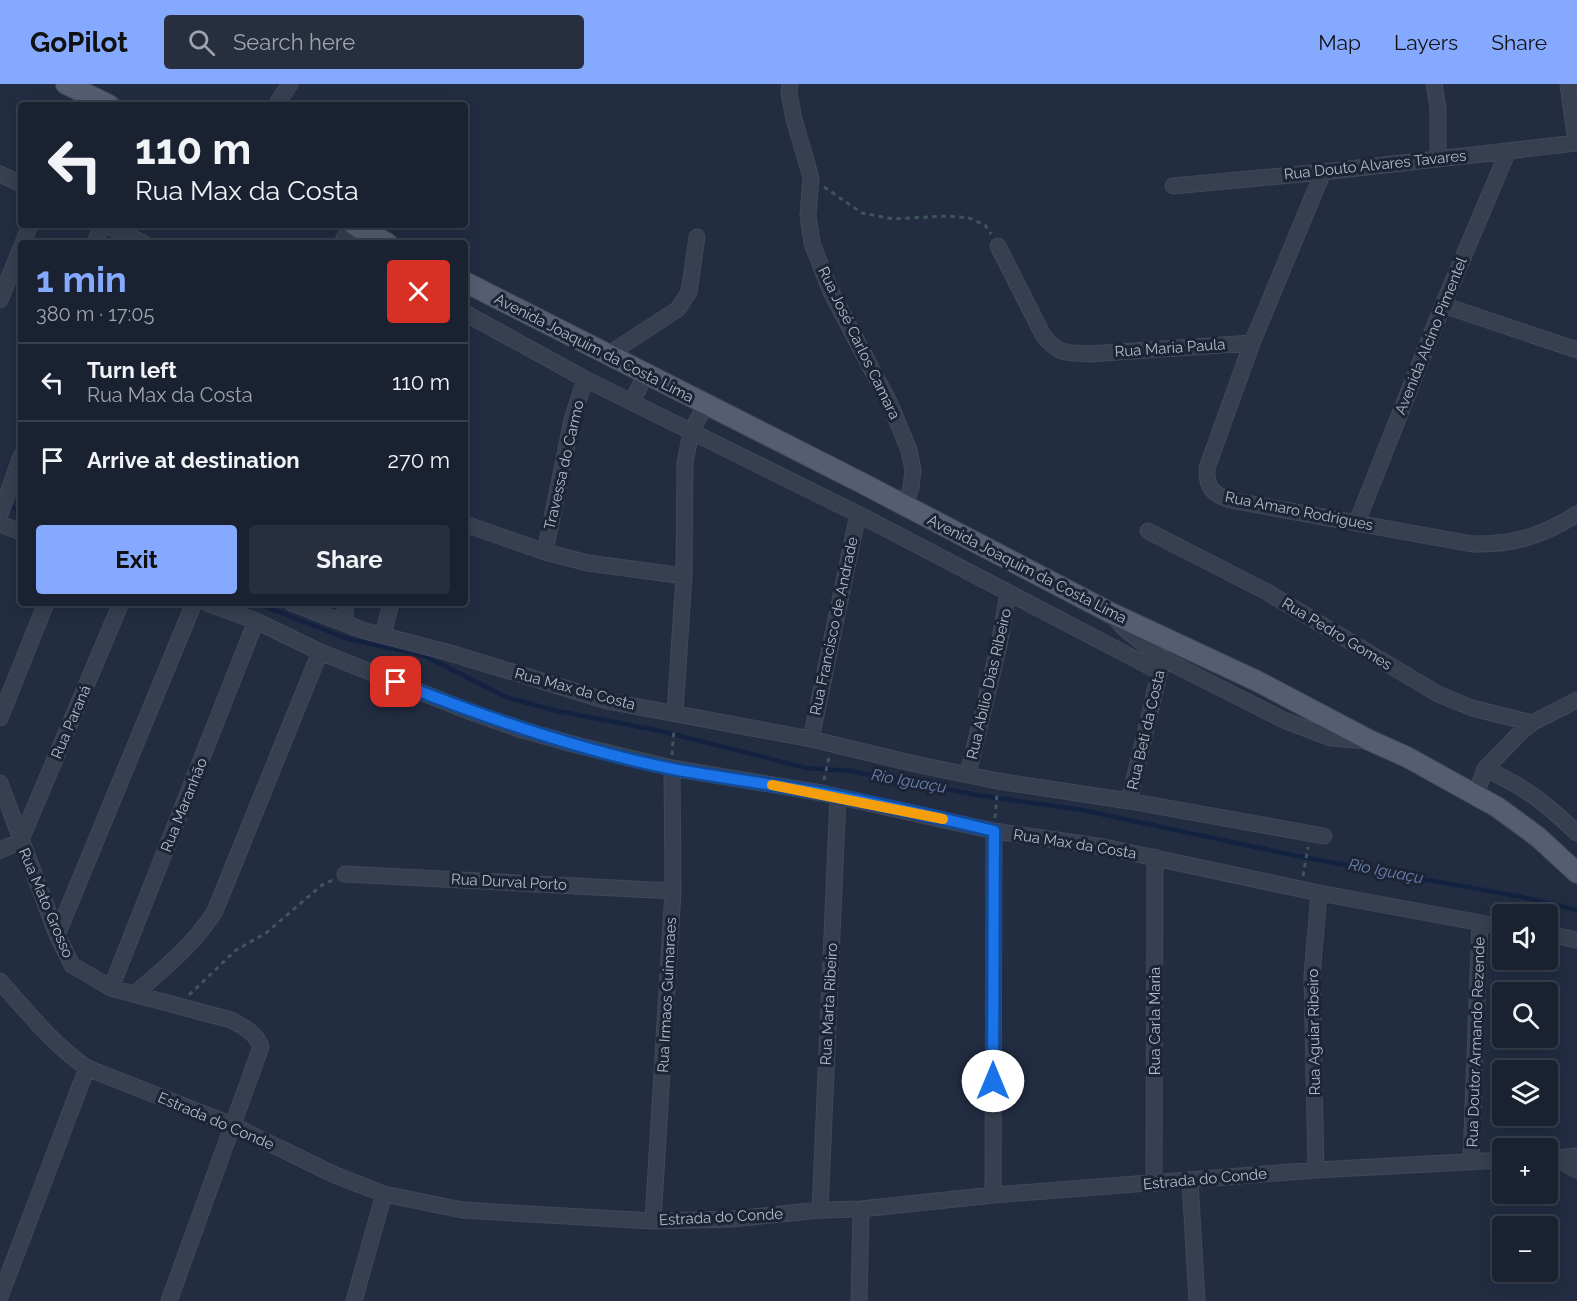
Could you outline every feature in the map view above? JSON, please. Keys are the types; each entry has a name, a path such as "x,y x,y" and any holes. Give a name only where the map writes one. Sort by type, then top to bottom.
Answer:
{"main road":[{"path":"66,84 103,102"},
{"path":"360,228 382,240"},
{"name":"Avenida Joaquim da Costa Lima","path":"468,284 1111,613 1257,681 1371,741 1407,757 1476,794 1538,837 1577,873"}],"street":[{"path":"278,102 290,84"},
{"path":"790,84 789,93 794,119 811,178"},
{"path":"1434,84 1438,108 1438,158"},
{"path":"1568,84 1576,143"},
{"name":"Rua Douto Alvares Tavares","path":"1173,186 1323,172 1576,143"},
{"name":"Avenida Alcino Pimentel","path":"1357,522 1443,305 1508,151"},
{"name":"Rua Amaro Rodrigues","path":"1323,172 1252,343 1208,468 1207,479 1210,489 1218,496 1230,500 1472,544 1496,545 1520,541 1543,533 1577,514"},
{"path":"0,174 18,183"},
{"name":"Rua José Carlos Camara","path":"811,178 808,215 812,243 831,291 890,404 909,450 914,470 911,488 904,506"},
{"path":"110,228 136,240"},
{"path":"609,354 678,309 689,292 698,237"},
{"name":"Rua Maria Paula","path":"998,246 1043,335 1053,347 1062,352 1088,354 1252,343"},
{"path":"0,300 18,255"},
{"path":"1443,305 1577,350"},
{"path":"468,315 585,379 858,514 1008,593 1286,721 1313,732 1346,741 1371,741"},
{"path":"632,402 646,373"},
{"name":"Travessa do Carmo","path":"545,552 572,420 585,379"},
{"path":"674,716 684,576 685,463 691,432 706,404"},
{"path":"0,515 18,465"},
{"name":"Rua Francisco de Andrade","path":"811,739 858,514"},
{"path":"0,524 18,531"},
{"path":"468,525 545,552 588,563 684,576"},
{"name":"Rua Pedro Gomes","path":"1148,531 1268,592 1438,694 1472,708 1532,723"},
{"name":"Rua Abilio Dias Ribeiro","path":"968,774 999,645 1008,593"},
{"path":"0,718 45,606"},
{"name":"Rua Paraná","path":"20,842 121,606"},
{"path":"57,935 193,606"},
{"name":"Rua Max da Costa","path":"215,606 256,621 320,652 519,729 672,765 1104,847 1319,893 1492,925"},
{"name":"Rua Max da Costa","path":"300,606 344,623 607,701 674,716 811,739 998,781 1129,801 1324,836"},
{"path":"344,623 346,606"},
{"path":"383,634 390,606"},
{"path":"1111,613 1161,665"},
{"name":"Rua Maranhão","path":"111,988 256,621"},
{"path":"135,994 190,945 215,911 320,652"},
{"name":"Rua Beti da Costa","path":"1129,801 1161,665"},
{"path":"1476,794 1485,769 1532,723 1577,700"},
{"name":"Rua Irmaos Guimaraes","path":"653,1221 673,891 672,765"},
{"path":"1485,769 1514,782 1544,802 1577,833"},
{"name":"Rua Mato Grosso","path":"0,783 20,842 57,935 72,965 111,988 231,1020 248,1029 255,1036 261,1047 232,1125"},
{"name":"Rua Marta Ribeiro","path":"820,1210 838,797"},
{"path":"993,1195 995,827"},
{"path":"0,850 20,842"},
{"name":"Rua Carla Maria","path":"1154,1184 1155,857"},
{"name":"Rua Durval Porto","path":"345,874 673,891"},
{"name":"Rua Aguiar Ribeiro","path":"1316,1170 1312,976 1319,893"},
{"name":"Rua Doutor Armando Rezende","path":"1471,1160 1480,923"},
{"path":"1558,936 1577,940"},
{"name":"Estrada do Conde","path":"0,981 39,1026 73,1059 87,1068 232,1125 335,1175 384,1194 462,1210 653,1221 733,1219 820,1210 861,1209 993,1195 1316,1170 1492,1160"},
{"path":"0,1297 87,1068"},
{"path":"169,1301 232,1125"},
{"path":"1558,1158 1577,1156"},
{"path":"1558,1162 1577,1170"},
{"path":"1190,1181 1197,1301"},
{"path":"354,1301 384,1194"},
{"path":"859,1301 861,1209"}],"path":[{"path":"811,178 862,213 892,219 947,216 969,218 985,225 998,246"},
{"path":"672,765 674,716"},
{"path":"823,786 830,751"},
{"path":"995,827 998,788"},
{"path":"1302,878 1309,842"},
{"path":"180,1005 236,950 266,933 322,885 345,874"}],"waterway":[{"name":"Rio Iguaçu","path":"5,505 18,510"},
{"name":"Rio Iguaçu","path":"264,606 348,639 423,655 506,697 557,711 661,731 806,768 851,771 977,795 1082,810 1297,856 1522,897 1577,910"}],"slow traffic":[{"path":"772,785 822,793 943,819"}],"route":[{"path":"396,682 519,729 580,746 672,768 822,793 994,831 993,1081"}]}
